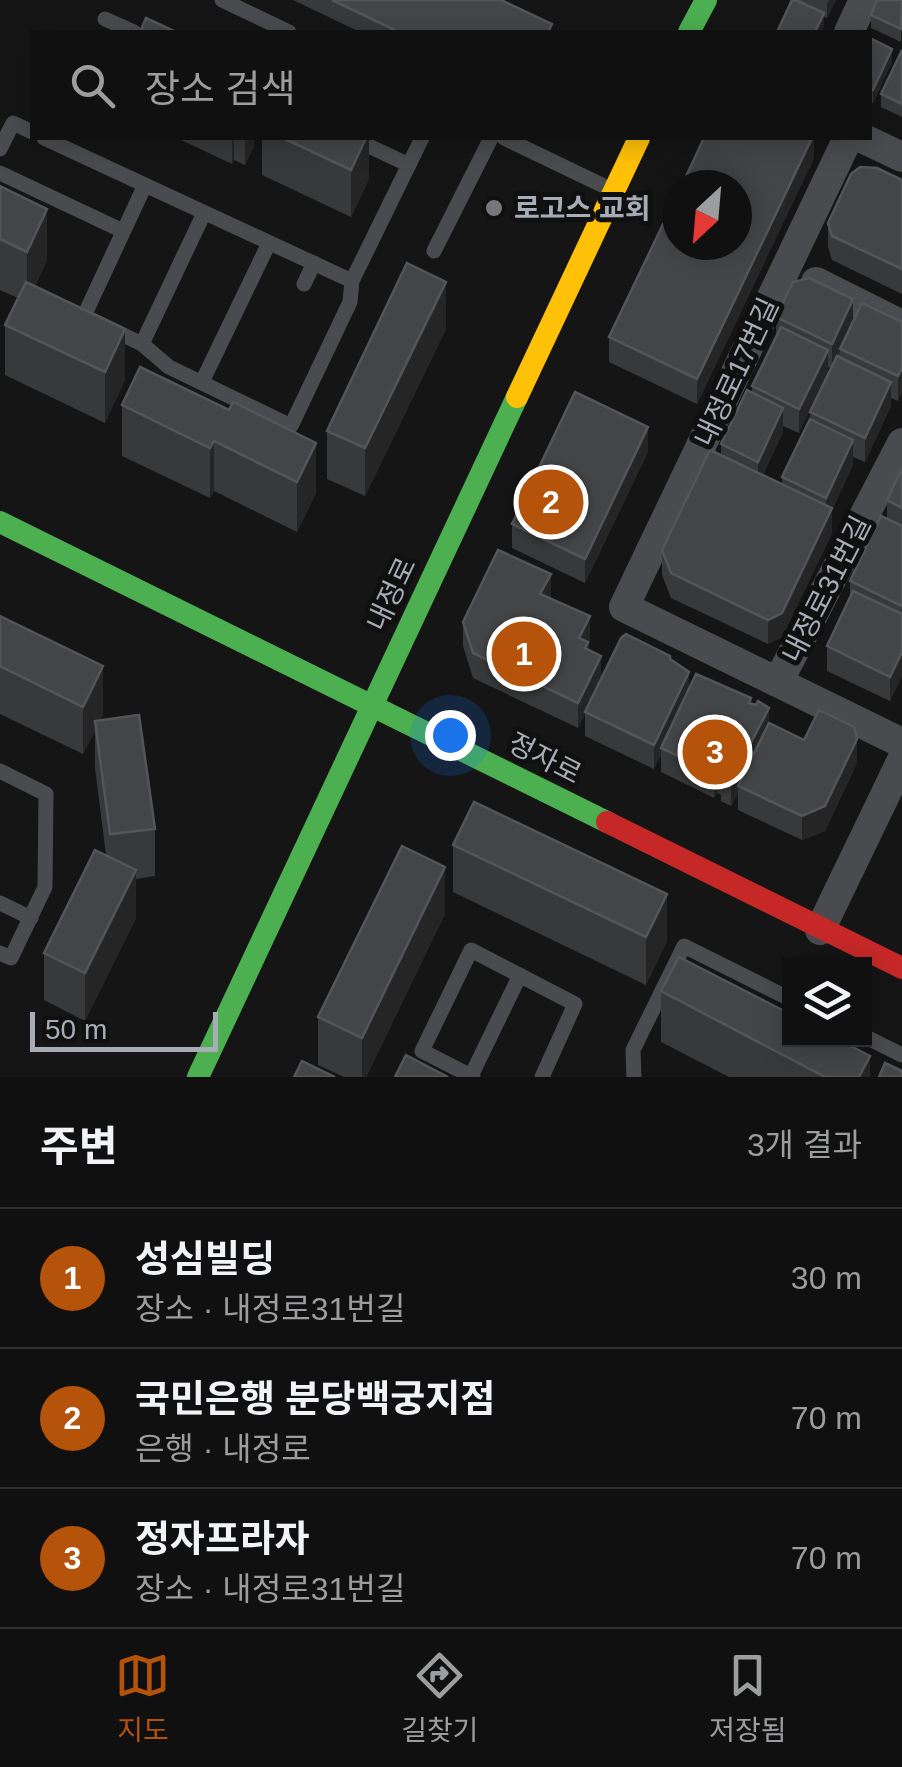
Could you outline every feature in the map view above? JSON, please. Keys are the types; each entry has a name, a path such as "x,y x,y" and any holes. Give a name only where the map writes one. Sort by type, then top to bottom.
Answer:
{"street":[{"path":"690,30 706,0"},
{"path":"850,30 864,0"},
{"name":"내정로","path":"198,1077 638,140"},
{"name":"내정로17번길","path":"624,607 847,140"},
{"path":"866,140 902,157"},
{"path":"786,267 902,325"},
{"name":"내정로31번길","path":"778,682 902,443"},
{"name":"정자로","path":"0,522 902,968"},
{"name":"내정로31번길","path":"624,607 902,743"},
{"path":"820,930 902,760"}],"lane":[{"path":"222,0 285,30"},
{"path":"105,18 130,30"},
{"path":"0,150 12,123 30,131"},
{"path":"48,140 352,281"},
{"path":"356,140 409,165"},
{"path":"144,185 84,316 142,344 169,367 290,426 350,302 352,281 421,140"},
{"path":"434,251 490,140"},
{"path":"508,140 614,191"},
{"path":"0,173 123,232"},
{"path":"142,344 204,213"},
{"path":"202,382 269,242"},
{"path":"304,284 314,264"},
{"path":"0,771 46,794 44,887 11,958 0,952"},
{"path":"0,903 30,918"},
{"path":"634,1077 633,1050 684,946 782,995"},
{"path":"520,976 472,1076 422,1051 471,950 574,1004 542,1077"},
{"path":"872,1040 902,1055"}],"building":[{"path":"332,0 501,0 552,24 549,30 395,30"},
{"path":"792,0 824,13 816,30 778,30"},
{"path":"877,0 902,0 901,29 871,15"},
{"path":"146,18 172,30 141,30"},
{"path":"872,39 892,49 872,89"},
{"path":"902,50 902,104 881,94"},
{"path":"287,140 365,140 351,170"},
{"path":"703,140 811,140 697,379 609,337 662,226 662,260 752,260 752,170 689,170"},
{"path":"860,167 877,168 902,180 902,269 832,236 828,223 851,174"},
{"path":"0,186 47,209 27,252 0,239"},
{"path":"407,263 446,282 365,448 327,431"},
{"path":"809,278 853,299 832,344 776,317 793,282"},
{"path":"26,282 125,329 105,372 5,325"},
{"path":"862,303 902,322 902,368 898,376 840,349"},
{"path":"781,327 828,350 799,409 752,386"},
{"path":"837,356 891,382 865,438 810,412"},
{"path":"140,367 229,410 233,402 316,443 297,482 214,441 210,448 122,405"},
{"path":"747,390 783,408 758,462 721,444"},
{"path":"575,392 648,427 585,559 512,524"},
{"path":"810,419 853,440 826,498 782,477"},
{"path":"710,450 832,508 782,613 768,620 671,573 662,550"},
{"path":"902,468 902,508 887,500"},
{"path":"881,516 902,526 902,606 850,581"},
{"path":"498,550 551,574 540,594 590,616 579,638 588,642 585,648 601,656 578,703 473,653 463,622"},
{"path":"853,591 902,614 902,652 890,677 827,646"},
{"path":"0,616 103,666 83,707 0,666"},
{"path":"626,634 670,656 689,672 654,745 585,712"},
{"path":"696,674 751,698 749,703 756,705 758,701 769,708 731,781 721,776 723,771 717,769 714,773 661,748"},
{"path":"819,710 854,727 857,739 825,806 802,816 738,786 769,723 804,740"},
{"path":"139,715 155,829 110,834 95,721"},
{"path":"474,802 667,894 646,937 453,845"},
{"path":"402,846 445,867 362,1038 318,1017"},
{"path":"95,850 136,870 85,973 44,953"},
{"path":"679,957 782,1010 782,1047 853,1047 870,1056 859,1077 825,1077 661,991"},
{"path":"406,1055 448,1077 395,1077"},
{"path":"302,1061 335,1077 294,1077"},
{"path":"885,1063 902,1071 902,1077 879,1077"}],"traffic: fast":[{"path":"690,30 706,0"},
{"path":"198,1077 517,397"},
{"path":"0,522 607,822"}],"traffic: slow":[{"path":"517,397 638,140"}],"traffic: jam":[{"path":"607,822 902,968"}],"place":[{"name":"로고스 교회","path":"494,208"},
{"name":"국민은행 분당백궁지점","path":"551,502"},
{"name":"성심빌딩","path":"524,654"},
{"name":"정자프라자","path":"715,752"}]}
